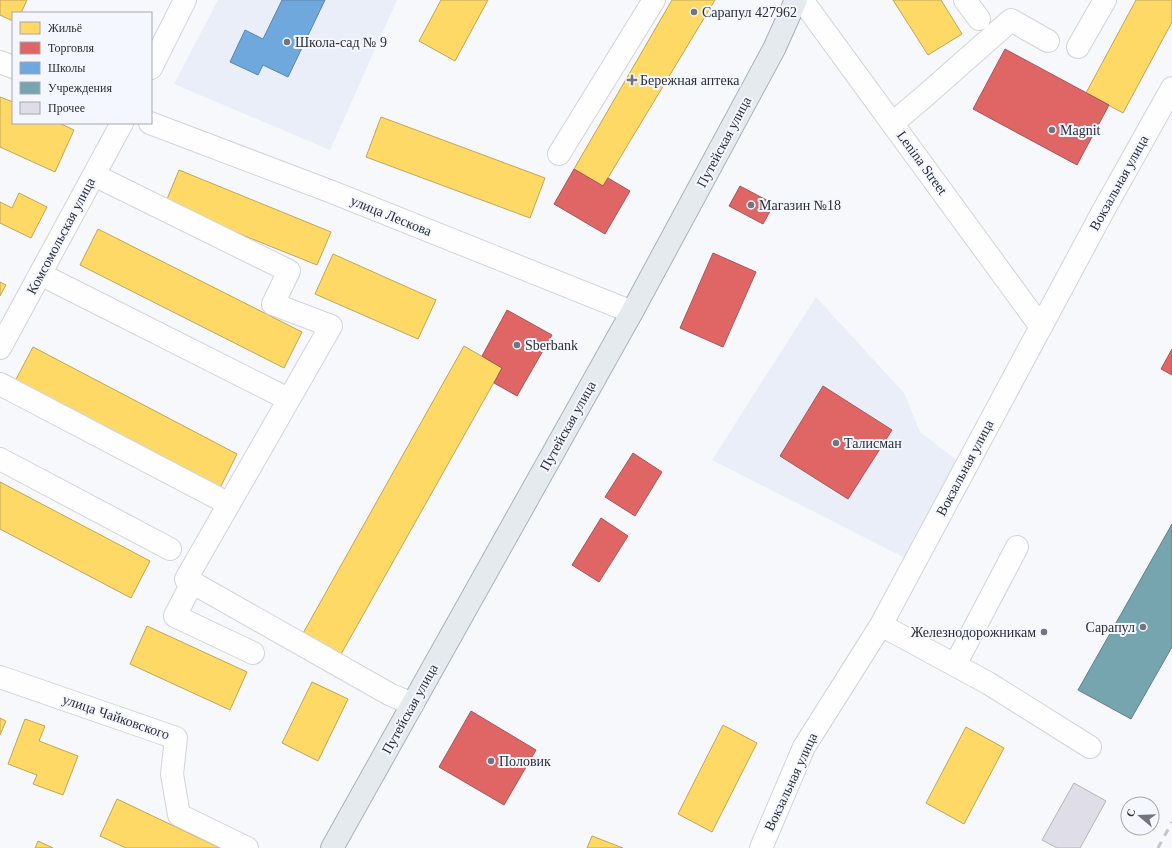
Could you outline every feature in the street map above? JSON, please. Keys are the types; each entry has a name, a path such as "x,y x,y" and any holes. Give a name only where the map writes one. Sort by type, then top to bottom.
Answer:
{"main road":[{"name":"Путейская улица","path":"332,848 632,312 774,49 796,0"}],"street":[{"path":"152,66 185,0"},
{"path":"559,154 654,0"},
{"name":"Lenina Street","path":"802,0 1041,327"},
{"path":"965,0 979,19"},
{"path":"1078,47 1105,0"},
{"path":"893,123 1011,20 1048,41"},
{"path":"0,62 12,67"},
{"name":"Вокзальная улица","path":"762,848 804,747 881,625 1102,213 1172,88"},
{"name":"Комсомольская улица","path":"0,348 121,124"},
{"name":"улица Лескова","path":"152,124 332,192 632,312"},
{"path":"94,175 289,271 273,304 331,326 186,579 391,695 412,704"},
{"path":"40,274 288,399"},
{"path":"0,384 230,504"},
{"path":"0,459 170,549"},
{"path":"955,665 1017,547"},
{"path":"192,583 175,616 253,652"},
{"path":"881,625 988,683 1090,747"},
{"name":"улица Чайковского","path":"0,677 176,738 172,774 179,815 247,848"}],"shaded area":[{"name":"Школа-сад № 9","path":"218,0 397,0 330,150 174,84"},
{"path":"816,297 904,393 920,432 963,465 909,560 712,460"}],"building: Жильё":[{"path":"0,0 27,0 21,12 12,12 12,21 0,15"},
{"path":"441,0 488,0 455,61 419,41"},
{"path":"672,0 715,0 603,186 574,169"},
{"path":"893,0 941,0 962,34 928,55"},
{"path":"1136,0 1172,0 1172,22 1123,113 1086,93"},
{"path":"0,97 12,102 12,124 61,124 74,130 55,172 0,147"},
{"path":"381,117 545,178 530,218 366,157"},
{"path":"179,170 331,232 317,265 165,204"},
{"path":"19,193 47,207 31,238 0,223 0,202 12,208"},
{"path":"98,229 302,332 284,368 80,265"},
{"path":"333,254 436,300 418,339 315,294"},
{"path":"0,282 6,285 0,296"},
{"path":"464,346 502,368 340,656 302,635"},
{"path":"33,347 237,454 218,492 13,385"},
{"path":"0,482 150,561 131,598 0,529"},
{"path":"147,626 247,672 230,710 130,664"},
{"path":"312,682 348,699 318,761 282,743"},
{"path":"0,718 6,721 0,735"},
{"path":"25,719 45,726 39,741 78,756 63,795 33,784 37,775 8,764"},
{"path":"723,725 757,743 712,832 678,814"},
{"path":"966,727 1004,748 964,824 926,803"},
{"path":"117,799 220,848 126,848 100,836"},
{"path":"592,836 623,848 587,848"},
{"path":"38,841 53,848 35,848"}],"building: Торговля":[{"path":"1005,49 1109,105 1077,165 973,109"},
{"path":"574,169 603,186 608,178 630,191 605,234 554,204"},
{"name":"Магазин №18","path":"740,186 774,204 763,224 729,206"},
{"path":"713,253 756,272 723,347 680,328"},
{"name":"Sberbank","path":"507,310 552,335 517,396 494,383 502,368 482,356"},
{"path":"1172,349 1172,375 1161,369"},
{"name":"Талисман","path":"823,386 892,430 848,499 780,456"},
{"path":"633,453 662,472 635,516 605,497"},
{"path":"601,518 628,536 599,582 572,565"},
{"path":"471,711 536,750 504,805 439,767"}],"building: Школы":[{"path":"282,0 325,0 288,77 263,65 258,75 230,62 245,30 263,39"}],"building: Учреждения":[{"name":"Сарапул","path":"1172,524 1172,647 1131,719 1078,690"}],"building: Прочее":[{"path":"1074,783 1106,801 1080,848 1057,848 1042,840"}],"railway":[{"path":"1158,848 1172,822"}],"place":[{"name":"Сарапул 427962","path":"694,12"},
{"name":"Школа-сад № 9","path":"287,42"},
{"name":"Бережная аптека","path":"632,80"},
{"name":"Magnit","path":"1052,130"},
{"name":"Магазин №18","path":"751,205"},
{"name":"Sberbank","path":"517,345"},
{"name":"Талисман","path":"836,443"},
{"name":"Сарапул","path":"1143,627"},
{"name":"Железнодорожникам","path":"1044,632"},
{"name":"Половик","path":"491,761"}]}
